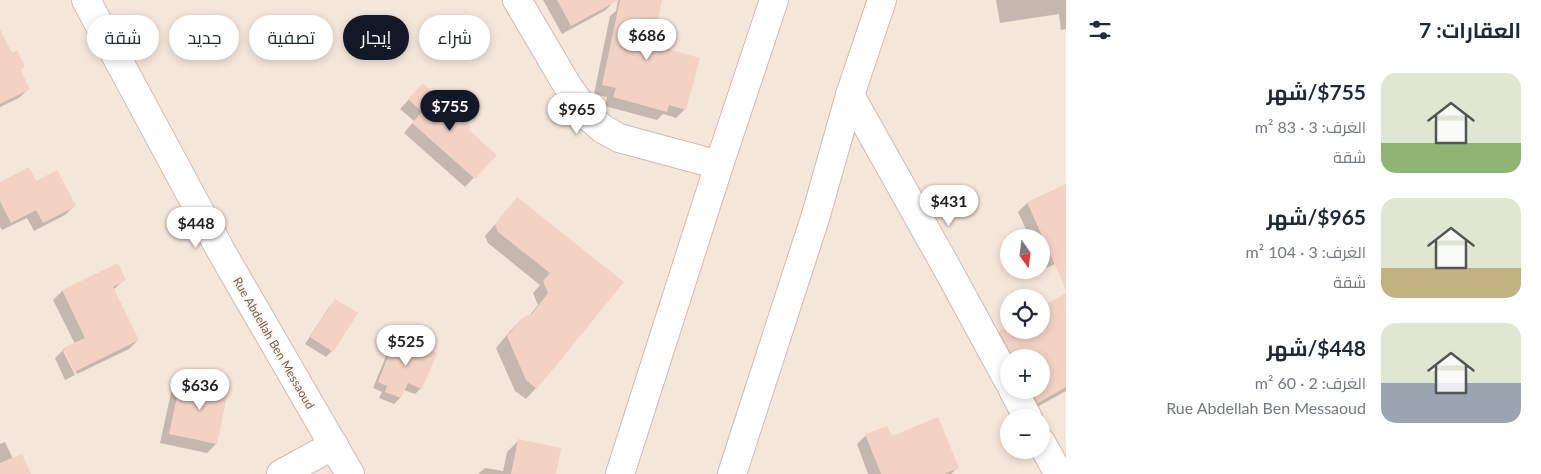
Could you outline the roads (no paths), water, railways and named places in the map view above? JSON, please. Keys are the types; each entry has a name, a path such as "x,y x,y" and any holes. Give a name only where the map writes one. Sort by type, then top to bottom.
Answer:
{"street":[{"name":"Rue Abdellah Ben Messaoud","path":"86,0 221,251 350,474"},
{"path":"517,0 567,85 590,118 602,129 619,138 719,165"},
{"path":"620,474 774,0"},
{"path":"732,474 813,224 850,94 882,0"},
{"path":"850,94 1000,365"},
{"path":"281,474 334,445"},
{"path":"1050,459 1058,474"}]}
